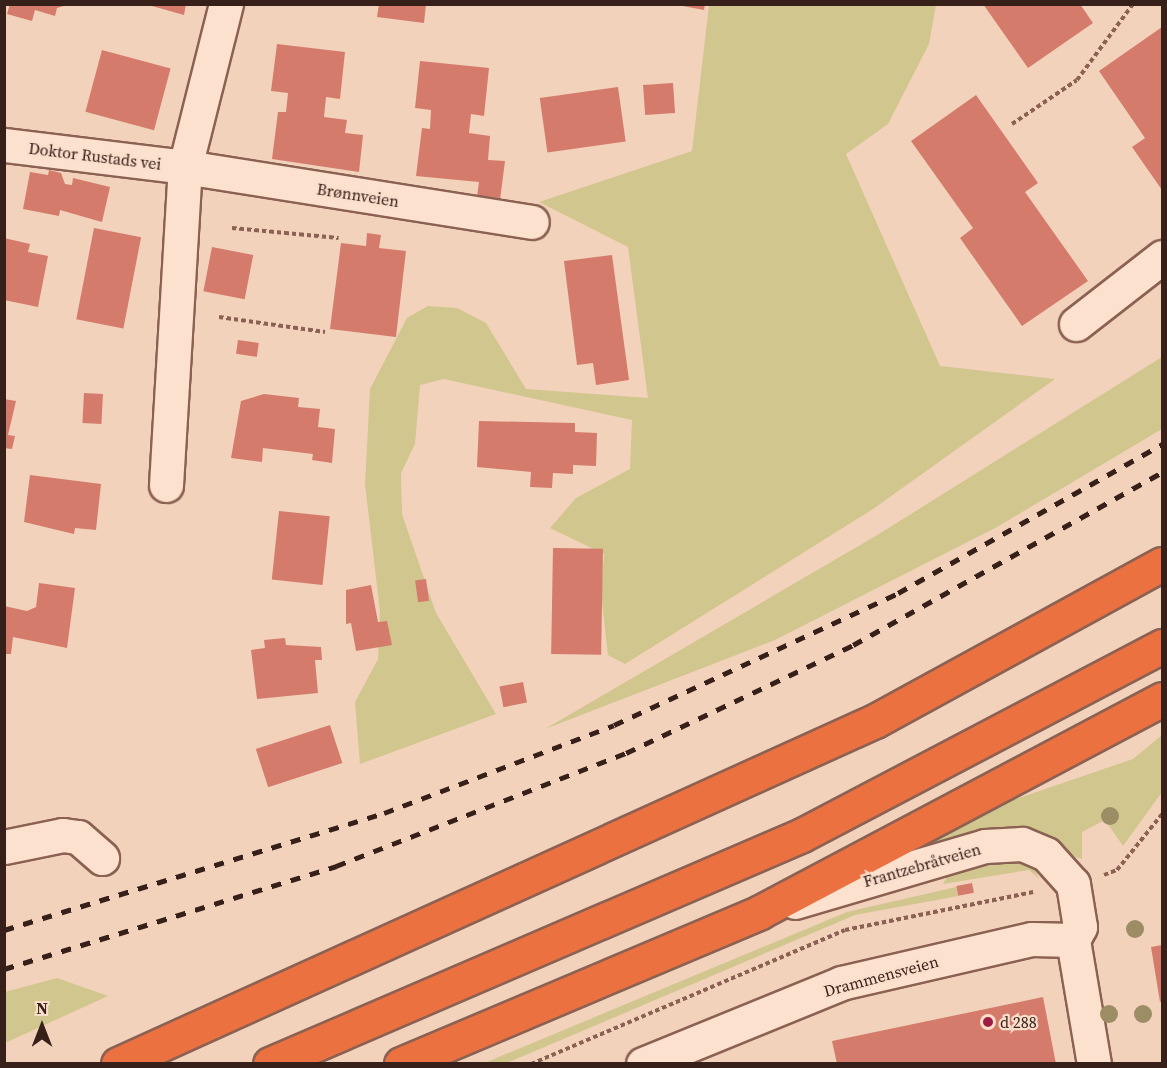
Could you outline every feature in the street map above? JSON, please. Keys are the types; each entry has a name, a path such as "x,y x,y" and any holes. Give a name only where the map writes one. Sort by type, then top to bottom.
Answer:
{"highway":[{"path":"118,1064 864,726 1162,564"},
{"path":"270,1064 802,835 1162,646"},
{"path":"401,1064 760,912 1162,699"}],"street":[{"path":"166,485 185,167 226,4"},
{"name":"Doktor Rustads vei","path":"4,145 185,167"},
{"name":"Brønnveien","path":"185,167 532,222"},
{"path":"1076,324 1162,258"},
{"path":"4,847 63,835 78,837 102,858"},
{"name":"Frantzebråtveien","path":"760,912 985,846 1030,848 1046,854 1073,884"},
{"path":"1073,884 1080,927 1073,940 1094,1064"},
{"name":"Drammensveien","path":"643,1064 841,983 1032,939 1073,940"}],"path":[{"path":"1012,124 1077,80 1133,4"},
{"path":"232,228 339,238"},
{"path":"219,317 325,332"},
{"path":"1073,884 1117,870 1162,814"}],"shaded area":[{"path":"709,5 936,5 929,44 888,124 846,154 940,366 1055,379 873,509 625,664 608,655 601,594 604,554 550,528 576,498 630,469 632,420 444,379 420,385 415,444 401,473 402,514 436,613 496,714 360,764 355,702 378,659 380,611 365,484 370,389 407,318 428,306 457,308 486,323 526,389 648,398 628,247 539,202 692,151"},
{"path":"1162,357 1162,429 997,527 775,640 545,729 879,534"},
{"path":"1162,735 1162,792 1123,846 1105,820 1082,832 1082,859 993,830 858,875 1001,804 1133,759"},
{"path":"1001,857 1032,864 1039,879 1029,870 943,884 948,875 969,864"},
{"path":"956,887 958,896 855,915 507,1063 482,1064 847,912"},
{"path":"57,978 108,996 5,1043 5,992"}],"building":[{"path":"10,4 67,5 57,8 55,16 35,10 32,21 7,14"},
{"path":"145,4 186,4 184,15"},
{"path":"379,4 426,4 424,23 377,17"},
{"path":"672,4 705,4 704,10"},
{"path":"983,4 1080,4 1093,23 1028,68"},
{"path":"1162,27 1162,190 1132,147 1145,138 1099,71"},
{"path":"277,44 345,52 340,99 326,97 324,117 347,120 345,133 363,135 359,172 272,159 278,112 286,112 288,93 271,91"},
{"path":"102,50 171,68 154,130 85,112"},
{"path":"420,61 489,68 484,116 471,114 469,133 490,136 488,160 505,161 500,200 477,197 479,182 416,176 422,128 430,129 431,110 415,108"},
{"path":"673,83 675,113 645,115 643,85"},
{"path":"618,87 626,141 547,152 540,98"},
{"path":"976,95 1038,183 1025,192 1088,281 1022,326 960,238 973,228 911,141"},
{"path":"49,170 61,173 65,184 72,185 73,178 110,187 102,222 60,210 59,216 23,209 30,172 48,175"},
{"path":"94,228 141,237 123,328 76,319"},
{"path":"367,233 381,235 379,248 406,251 396,337 330,329 341,243 366,246"},
{"path":"4,238 30,244 28,252 48,256 38,307 4,300"},
{"path":"212,247 253,255 245,299 203,291"},
{"path":"612,255 629,380 596,385 593,363 577,365 564,261"},
{"path":"238,340 259,343 257,357 236,354"},
{"path":"84,393 103,394 101,424 82,423"},
{"path":"264,394 299,398 298,407 320,409 318,427 335,429 332,463 312,460 313,454 263,448 262,462 231,458 241,401"},
{"path":"4,399 16,401 8,435 15,436 12,449 4,448"},
{"path":"479,421 575,423 575,432 597,433 596,466 573,465 573,474 553,473 552,488 530,487 531,472 477,467"},
{"path":"30,475 101,484 96,530 75,528 74,534 24,522"},
{"path":"279,511 330,516 323,585 272,580"},
{"path":"553,548 603,549 601,655 551,654"},
{"path":"426,579 429,601 418,602 415,581"},
{"path":"39,583 75,588 67,648 13,637 11,654 4,654 4,606 27,611 36,607"},
{"path":"371,585 378,622 387,621 392,645 356,651 351,623 346,624 346,590"},
{"path":"285,638 286,645 321,647 322,660 315,660 318,693 257,699 251,650 265,648 264,640"},
{"path":"523,682 527,703 503,707 499,687"},
{"path":"330,725 342,763 268,787 256,749"},
{"path":"972,883 974,893 958,896 956,886"},
{"path":"1162,945 1162,1001 1160,1002 1151,947"},
{"name":"d 288","path":"1043,997 1056,1064 837,1064 832,1041"}],"railway":[{"path":"4,930 384,813 614,725 898,593 1162,444"},
{"path":"4,969 336,866 626,753 853,645 1162,472"}],"place":[{"name":"d 288","path":"988,1022"}]}
